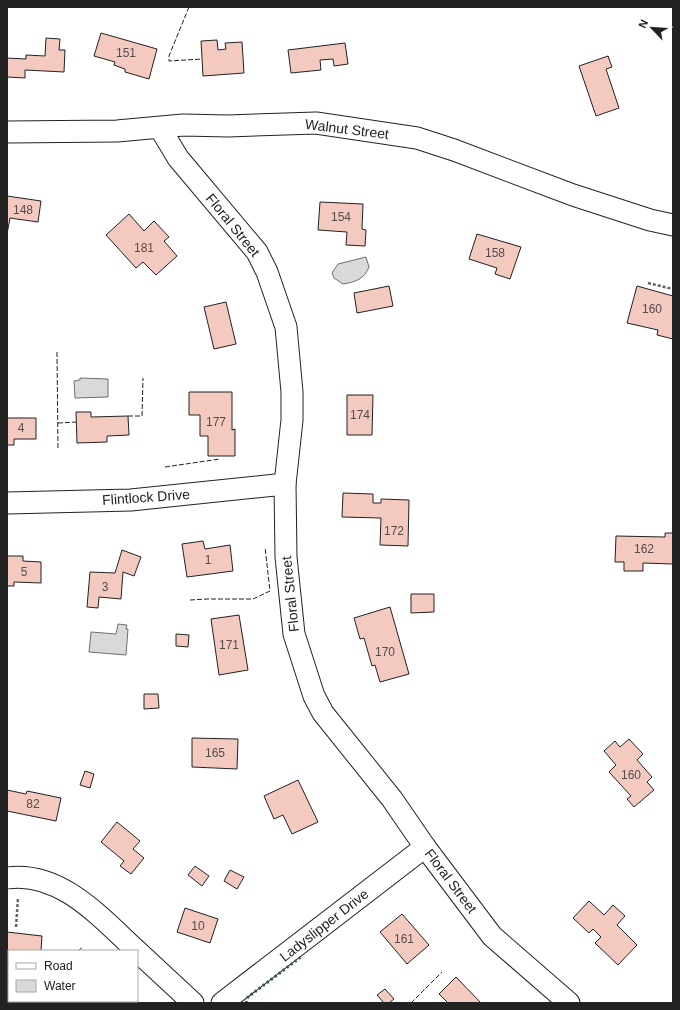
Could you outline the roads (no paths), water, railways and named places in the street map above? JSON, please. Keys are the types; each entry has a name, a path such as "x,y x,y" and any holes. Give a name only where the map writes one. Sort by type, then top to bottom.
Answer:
{"street":[{"name":"Walnut Street","path":"7,132 117,131 183,125 228,126 316,123 416,138 454,150 573,195 650,220 673,225"},
{"name":"Floral Street","path":"160,128 178,158 257,252 267,272 286,327 292,392 292,420 285,484 286,557 294,634 314,696 323,713 392,799 425,847 492,936 569,1003"},
{"name":"Flintlock Drive","path":"7,503 131,500 285,484"},
{"name":"Ladyslipper Drive","path":"222,1003 425,847"},
{"path":"13,886 16,877 36,878 60,887 93,911 136,950"},
{"path":"138,952 192,1003"}],"water":[{"path":"366,257 369,267 365,274 359,279 343,284 334,278 332,273 338,264"},
{"path":"80,378 108,379 108,397 75,398 74,381 80,380"},
{"path":"118,624 127,625 126,655 89,652 91,632 116,634"}]}
